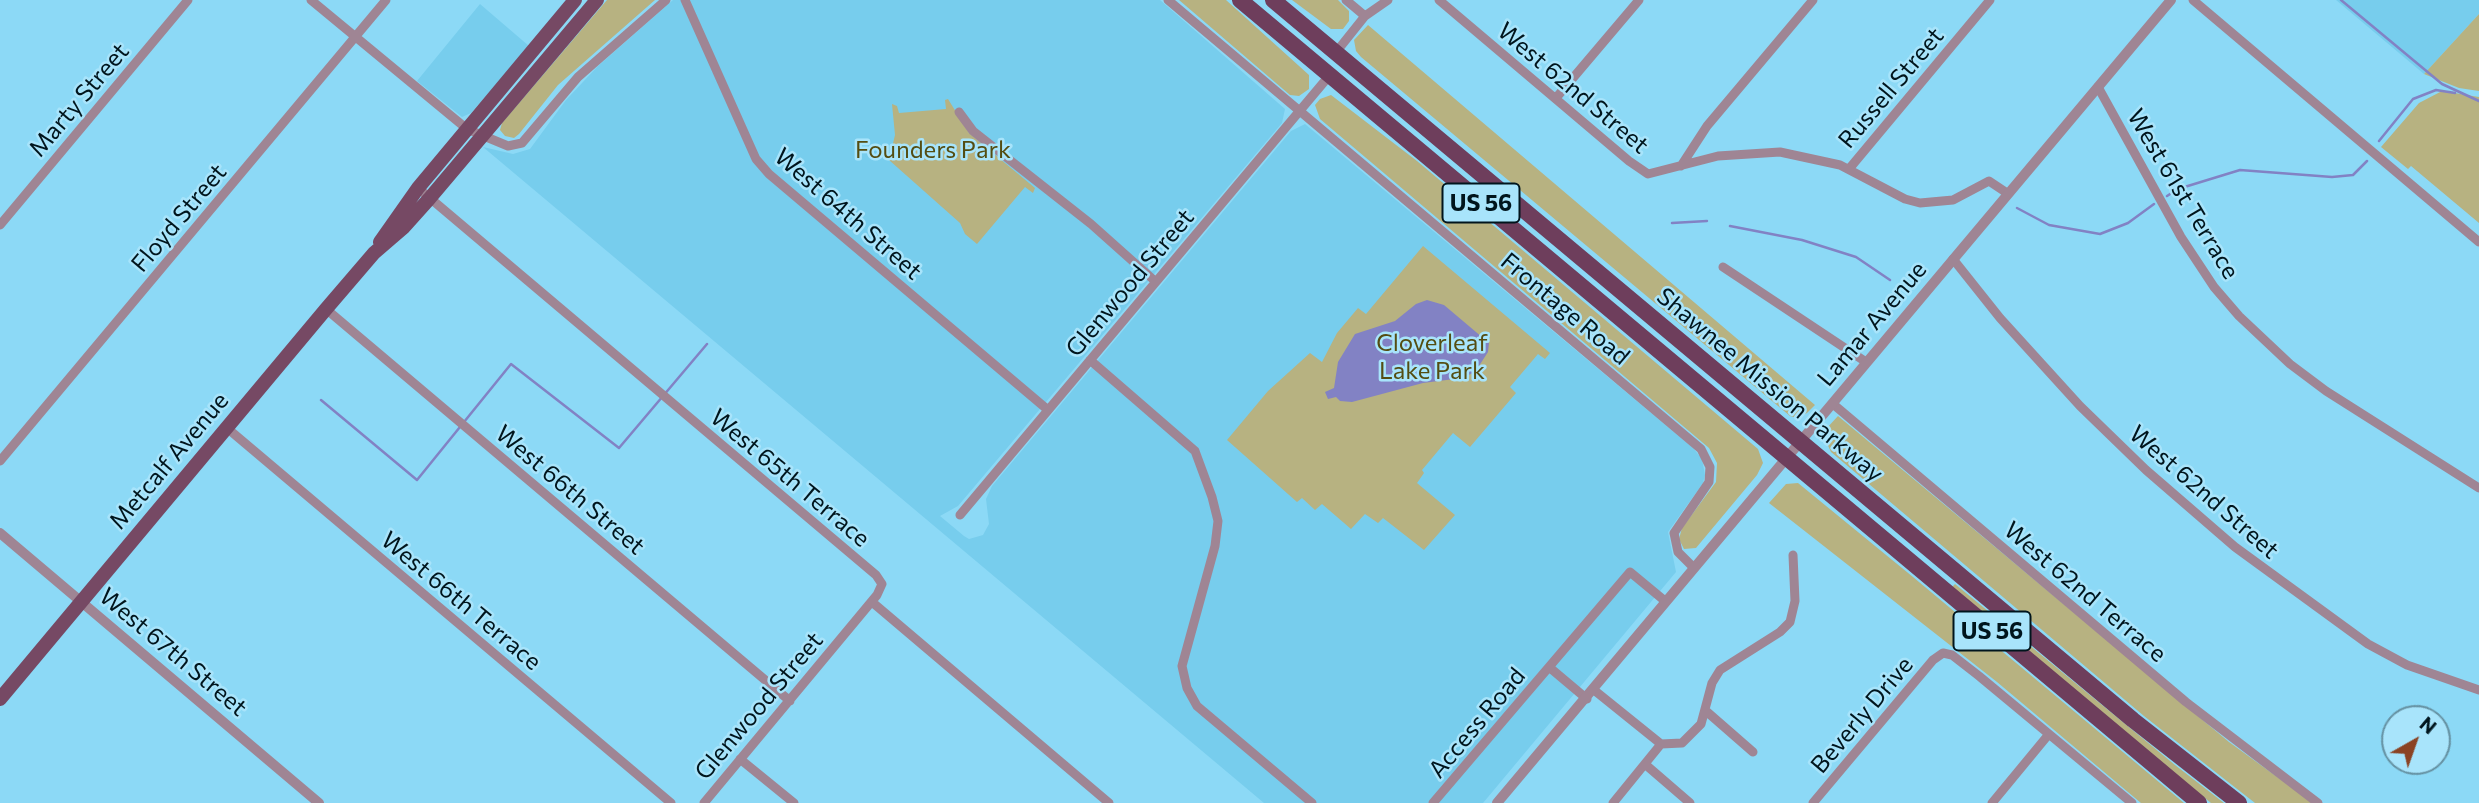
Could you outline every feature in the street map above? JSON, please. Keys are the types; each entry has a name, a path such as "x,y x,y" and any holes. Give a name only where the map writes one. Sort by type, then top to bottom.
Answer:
{"highway":[{"name":"Shawnee Mission Parkway","path":"1240,0 2199,803"},
{"name":"Shawnee Mission Parkway","path":"1273,0 2133,720 2239,803"},
{"path":"1300,51 1337,51"},
{"path":"1329,76 1340,73 1365,76"}],"main road":[{"name":"Metcalf Avenue","path":"374,253 393,219 575,0"},
{"name":"Metcalf Avenue","path":"0,699 326,309 374,253 429,199 597,0"}],"street":[{"name":"Marty Street","path":"0,225 187,0"},
{"path":"311,0 467,129 508,146 522,143 578,77 666,0"},
{"name":"Floyd Street","path":"0,461 386,0"},
{"name":"West 64th Street","path":"685,0 756,159 777,181 1048,410"},
{"name":"Frontage Road","path":"1168,0 1701,449 1710,467 1709,482 1674,533 1678,552 1694,568"},
{"path":"1346,0 1365,16"},
{"path":"1337,51 1365,16 1388,0"},
{"name":"West 62nd Street","path":"1439,0 1645,172 1653,174 1718,156 1766,151 1809,157 1849,169 1905,199 1920,203 1953,201 1989,181 2007,193"},
{"path":"1556,98 1639,0"},
{"path":"1681,166 1707,125 1813,0"},
{"name":"Russell Street","path":"1849,169 1990,0"},
{"name":"Lamar Avenue","path":"1497,803 2171,0"},
{"path":"2193,0 2479,242"},
{"name":"Glenwood Street","path":"960,515 1329,76"},
{"name":"West 61st Terrace","path":"2098,87 2181,237 2214,287 2239,316 2290,364 2326,391 2479,488"},
{"path":"959,112 973,131 1091,224 1156,282"},
{"name":"West 65th Terrace","path":"418,188 876,575 882,584 872,602"},
{"name":"West 62nd Street","path":"1953,259 2000,318 2088,415 2146,470 2235,547 2368,644 2407,665 2479,690"},
{"path":"1723,267 1866,362"},
{"name":"West 66th Street","path":"326,309 790,701"},
{"path":"1090,360 1195,451 1212,497 1218,521 1215,546 1182,666 1187,688 1197,706 1312,803"},
{"name":"West 62nd Terrace","path":"1833,404 2225,734 2318,803"},
{"name":"West 66th Terrace","path":"227,428 671,803"},
{"name":"West 67th Street","path":"0,533 314,801"},
{"path":"1594,690 1661,744 1682,743 1693,735 1706,711 1712,683 1720,670 1780,632 1790,622 1795,601 1793,555"},
{"name":"Access Road","path":"1433,803 1630,572 1665,601"},
{"path":"872,602 1107,803"},
{"name":"Glenwood Street","path":"704,803 872,602"},
{"name":"Beverly Drive","path":"1813,803 1933,660 1943,653 1952,655 2049,734"},
{"name":"Access Road","path":"1549,667 1587,699"},
{"path":"1706,711 1753,751"},
{"path":"1992,803 2049,734 2132,803"},
{"path":"1613,803 1661,744"},
{"path":"740,759 794,803"},
{"path":"1646,765 1690,803"}],"shaded area":[{"path":"673,0 1160,0 1285,109 1282,123 958,506 940,516 969,539 983,535 989,524 986,499 992,486 1291,131 1305,124 1693,448 1702,459 1705,475 1703,483 1668,532 1676,572 1483,803 1264,803 483,147 513,154 530,149 566,100 598,66"},
{"path":"2336,0 2479,0 2479,14 2424,74"},
{"path":"480,4 529,46 471,113 462,117 417,81"},
{"path":"1427,300 1444,305 1489,343 1488,352 1475,372 1462,378 1423,383 1352,402 1340,401 1336,397 1328,399 1325,392 1334,388 1338,362 1355,334 1395,321 1416,304"}],"green space":[{"path":"607,0 655,0 558,85 519,134 514,138 505,136 500,130 502,123"},
{"path":"1179,0 1226,0 1309,75 1309,89 1299,96 1290,95"},
{"path":"1292,0 1338,0 1349,11 1349,21 1343,29 1331,29"},
{"path":"2479,14 2479,91 2459,88 2424,74"},
{"path":"1368,25 1815,405 1797,418 1790,416 1361,57 1356,51 1354,40"},
{"path":"2442,91 2479,97 2479,223 2411,166 2408,169 2381,147 2419,103"},
{"path":"1331,95 1417,161 1758,449 1763,463 1757,475 1696,548 1684,549 1679,539 1682,528 1716,482 1717,463 1709,448 1320,119 1315,105 1320,99"},
{"name":"Founders Park","path":"948,99 969,133 1035,188 1033,193 1025,187 977,244 965,234 960,223 889,160 895,135 892,104 897,106 899,113 946,109 945,100"},
{"name":"Cloverleaf Lake Park","path":"1423,246 1550,353 1545,359 1538,354 1510,387 1516,393 1470,447 1453,433 1422,470 1424,473 1417,483 1455,515 1424,550 1383,518 1378,523 1365,514 1351,529 1322,504 1315,510 1302,498 1297,502 1227,440 1268,391 1310,353 1322,362 1337,333 1358,308 1366,314"},
{"path":"1838,416 2229,742 2313,803 2255,803 2144,716 1831,452 1824,437 1826,429"},
{"path":"1798,483 2184,803 2141,803 1997,682 1769,503 1786,484"},
{"path":"1955,584 2224,803 2211,803 2195,790 1952,587"}],"waterway":[{"path":"2341,0 2442,84 2479,101"},
{"path":"2379,141 2413,99 2436,90 2455,93"},
{"path":"2167,196 2178,189 2240,170 2332,177 2353,175 2367,161"},
{"path":"2017,208 2049,225 2100,234 2128,223 2154,204"},
{"path":"1672,223 1707,221"},
{"path":"1730,226 1802,240 1856,257 1890,280"},
{"path":"321,400 417,480 511,364 619,448 707,344"}]}
